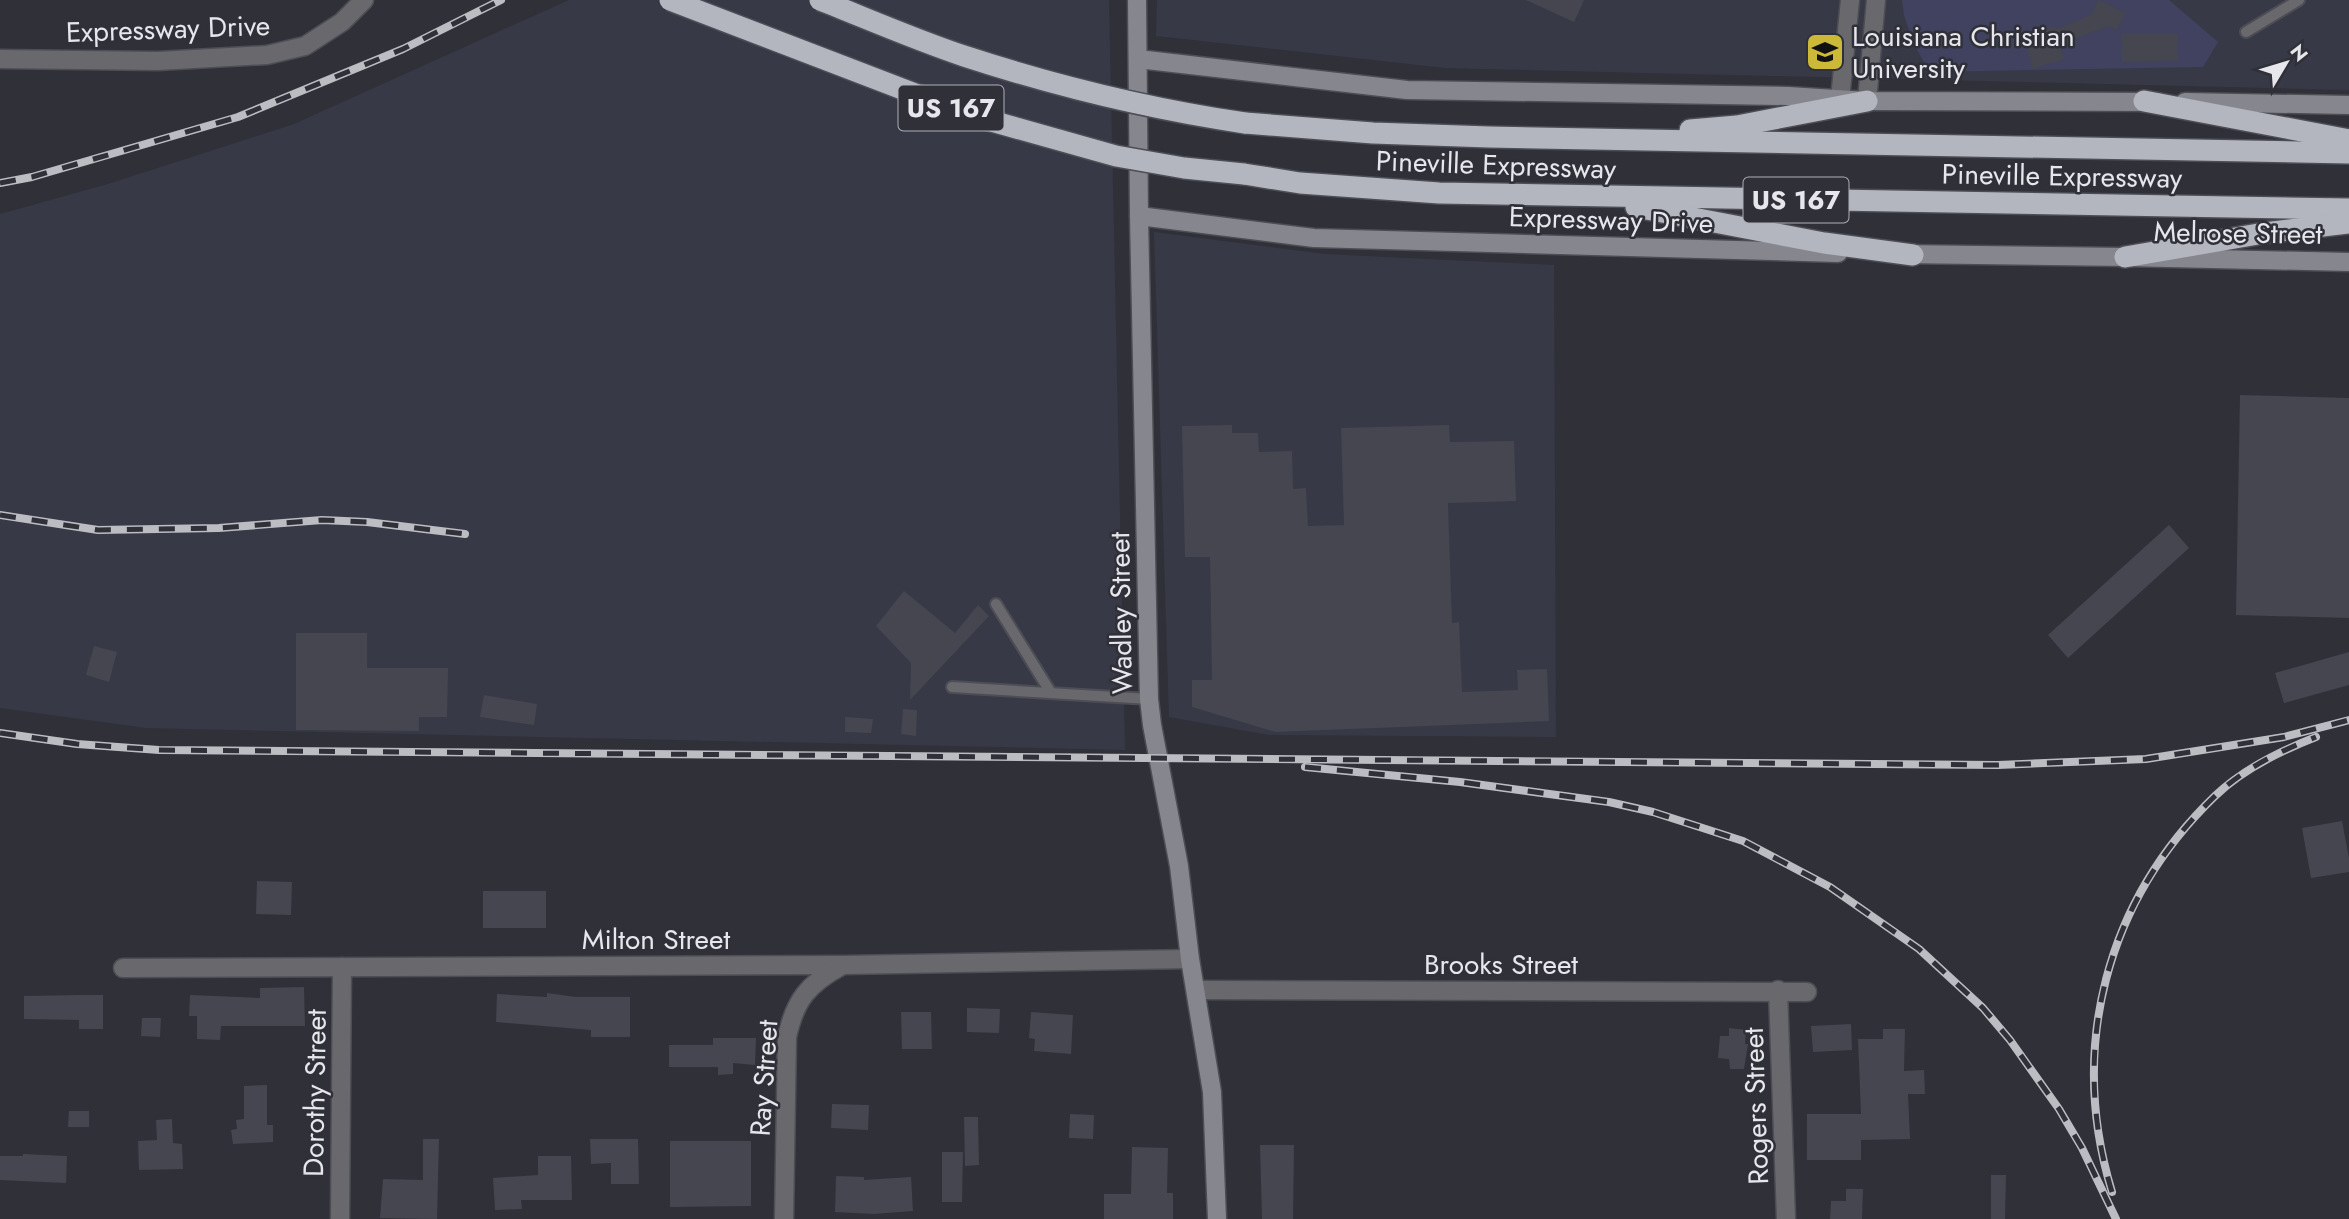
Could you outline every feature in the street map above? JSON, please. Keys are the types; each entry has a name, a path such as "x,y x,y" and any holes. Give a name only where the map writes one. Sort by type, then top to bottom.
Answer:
{"highway":[{"name":"Pineville Expressway","path":"670,0 970,115 1116,156 1300,183 1426,192 1589,197 2349,209"},
{"name":"Pineville Expressway","path":"820,0 964,56 1177,113 1245,123 1373,133 1685,142 2349,153"},
{"path":"1589,138 1737,127 1867,101"},
{"path":"2144,101 2349,140"},
{"path":"1589,197 1824,243 1913,255"},
{"path":"2125,257 2264,233 2349,223"}],"main road":[{"name":"Wadley Street","path":"1137,0 1149,699 1179,866 1190,959 1212,1092 1217,1219"},
{"path":"1138,59 1407,90 1788,96 1867,101 2144,101 2349,105"},
{"name":"Expressway Drive","path":"1139,216 1314,239 1913,255 2125,257"},
{"name":"Melrose Street","path":"2125,257 2349,262"}],"street":[{"name":"Expressway Drive","path":"0,59 158,61 267,55 305,46 342,22 364,0"},
{"path":"1840,99 1850,0"},
{"path":"1867,101 1876,0"},
{"name":"Milton Street","path":"123,968 844,965 1190,959"},
{"name":"Ray Street","path":"784,1219 787,1037 791,1019 808,989 844,965"},
{"name":"Dorothy Street","path":"340,1219 342,967"},
{"name":"Brooks Street","path":"1196,990 1807,992"},
{"name":"Rogers Street","path":"1778,990 1786,1219"}],"lane":[{"path":"2246,32 2299,0"},
{"path":"996,604 1051,693"},
{"path":"952,687 1149,699"}],"shaded area":[{"path":"569,0 1109,0 1125,750 146,728 0,708 0,214 108,184 294,124"},
{"name":"Louisiana Christian University","path":"1157,0 2349,0 2349,90 1445,68 1156,36"},
{"path":"1902,0 2169,0 2218,42 2203,67 1929,72 1912,40"},
{"path":"1154,232 1324,254 1554,265 1556,737 1269,735 1169,717"}],"building":[{"path":"1526,0 1584,0 1574,22"},
{"path":"2098,0 2126,13 2117,30 2108,26 2060,45 2064,59 2033,69 2023,36 2055,26 2056,29 2091,15"},
{"path":"2121,34 2178,34 2178,61 2122,62"},
{"path":"2240,395 2349,398 2349,618 2236,615"},
{"path":"1232,425 1232,433 1258,433 1259,452 1292,451 1293,489 1306,488 1308,526 1344,525 1341,428 1449,425 1450,442 1514,441 1516,501 1448,503 1452,623 1459,622 1462,692 1518,690 1517,670 1547,669 1549,721 1275,732 1192,707 1192,680 1212,680 1210,557 1185,557 1182,426"},
{"path":"2169,525 2189,548 2068,658 2048,635"},
{"path":"904,591 955,633 978,605 989,616 910,700 911,663 876,626"},
{"path":"296,633 367,633 367,668 448,668 447,717 419,717 419,731 296,730"},
{"path":"94,646 117,652 109,682 86,675"},
{"path":"2349,652 2349,685 2284,703 2275,673"},
{"path":"484,695 537,704 534,725 480,717"},
{"path":"903,709 917,710 916,736 901,734"},
{"path":"845,717 873,719 871,733 845,732"},
{"path":"2342,821 2349,872 2311,878 2302,828"},
{"path":"257,881 292,882 291,915 256,914"},
{"path":"483,891 546,891 546,928 483,928"},
{"path":"304,987 305,1026 221,1026 220,1040 197,1039 197,1016 189,1016 190,995 260,998 260,988"},
{"path":"547,993 576,997 630,997 630,1037 591,1037 591,1030 496,1022 497,994 547,997"},
{"path":"103,995 103,1029 79,1029 79,1020 24,1019 24,996"},
{"path":"967,1008 1000,1009 999,1033 967,1032"},
{"path":"901,1012 931,1012 932,1049 902,1049"},
{"path":"1031,1012 1073,1015 1071,1054 1034,1051 1035,1039 1029,1038"},
{"path":"142,1018 161,1018 160,1037 141,1036"},
{"path":"1851,1024 1852,1050 1813,1052 1811,1026"},
{"path":"1729,1028 1746,1030 1745,1044 1748,1044 1744,1069 1730,1069 1729,1059 1718,1058 1720,1036 1729,1036"},
{"path":"1883,1029 1905,1029 1904,1071 1924,1070 1925,1094 1908,1094 1910,1139 1861,1140 1861,1160 1807,1160 1807,1114 1861,1114 1858,1039 1883,1039"},
{"path":"713,1038 756,1038 755,1065 733,1063 733,1074 718,1075 718,1067 669,1067 669,1045 713,1045"},
{"path":"267,1085 267,1125 273,1125 273,1142 233,1144 231,1130 237,1129 236,1120 244,1119 244,1086"},
{"path":"832,1104 869,1105 868,1130 831,1128"},
{"path":"69,1111 89,1111 89,1127 68,1127"},
{"path":"1070,1114 1094,1115 1093,1139 1069,1138"},
{"path":"964,1117 978,1117 979,1165 965,1166"},
{"path":"172,1119 173,1143 182,1144 183,1169 139,1170 138,1141 157,1140 156,1120"},
{"path":"423,1139 439,1139 437,1219 380,1218 383,1179 423,1180"},
{"path":"590,1139 638,1139 639,1184 611,1184 611,1163 591,1164"},
{"path":"670,1141 751,1141 751,1206 670,1207"},
{"path":"1260,1145 1294,1145 1293,1219 1262,1219"},
{"path":"1132,1147 1168,1148 1167,1193 1173,1193 1173,1219 1104,1219 1104,1194 1131,1194"},
{"path":"942,1152 963,1152 962,1202 942,1202"},
{"path":"0,1156 67,1156 66,1183 0,1180"},
{"path":"538,1156 571,1156 572,1200 521,1200 522,1209 495,1210 493,1178 538,1175"},
{"path":"1991,1175 2006,1175 2005,1219 1991,1219"},
{"path":"836,1176 864,1177 864,1180 911,1177 913,1211 874,1214 835,1212"},
{"path":"1846,1189 1863,1189 1862,1219 1830,1219 1831,1201 1846,1201"}],"railway":[{"path":"0,183 32,177 238,117 403,49 501,0"},
{"path":"0,515 98,530 219,528 322,520 367,522 465,534"},
{"path":"0,733 77,744 159,750 1998,765 2146,759 2284,737 2349,720"},
{"path":"2112,1192 2099,1138 2094,1084 2097,1031 2106,979 2123,929 2147,882 2177,837 2215,796 2262,762 2316,737"},
{"path":"1305,767 1460,782 1609,802 1653,812 1743,841 1830,887 1919,949 1983,1008 2010,1040 2059,1109 2082,1148 2116,1219"}],"place":[{"name":"Louisiana Christian University","path":"1825,52"}]}
